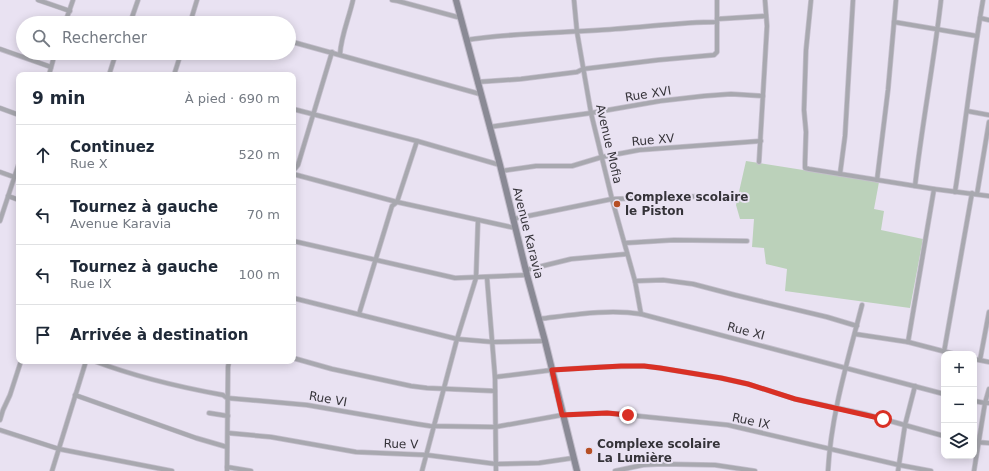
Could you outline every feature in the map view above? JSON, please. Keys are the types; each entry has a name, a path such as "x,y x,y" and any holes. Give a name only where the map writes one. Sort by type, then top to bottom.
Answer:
{"street":[{"path":"38,0 70,11"},
{"path":"68,16 73,0"},
{"path":"132,16 138,0"},
{"path":"192,16 198,0"},
{"path":"340,54 341,45 350,18 353,0"},
{"path":"392,0 461,18"},
{"name":"Avenue Karavia","path":"456,0 526,273 545,341 577,471"},
{"name":"Avenue Mofia","path":"574,0 577,32 592,113 612,199 635,281 641,314"},
{"path":"477,82 521,79 577,72 583,69 714,55 717,52 717,0"},
{"path":"759,162 767,38 765,0"},
{"path":"811,0 806,50 804,110 806,132 806,168 934,189 989,196"},
{"path":"840,174 853,0"},
{"path":"876,180 888,90 896,0"},
{"path":"915,186 941,0"},
{"path":"955,192 983,0"},
{"path":"466,40 509,34 613,30 766,16"},
{"path":"980,18 989,20"},
{"path":"894,22 977,36"},
{"path":"296,43 480,94"},
{"path":"0,49 16,55"},
{"path":"296,167 332,52"},
{"path":"31,60 51,67"},
{"path":"50,72 54,60"},
{"path":"110,72 114,60"},
{"path":"175,72 178,60"},
{"name":"Rue XVI","path":"489,127 592,113 660,101 704,96 731,94 763,96"},
{"path":"0,108 16,114"},
{"path":"296,110 416,141 500,168"},
{"path":"967,111 989,115"},
{"path":"944,351 989,122"},
{"path":"359,314 392,206 397,202 416,141"},
{"name":"Rue XV","path":"500,168 572,166 602,157 640,150 761,141"},
{"path":"0,221 16,171"},
{"path":"0,172 14,177"},
{"path":"296,175 397,202 515,228"},
{"path":"908,342 934,189"},
{"path":"8,196 16,199"},
{"path":"513,218 612,199 712,196"},
{"path":"422,471 433,426 476,278 478,220"},
{"path":"625,243 674,240 747,241"},
{"path":"296,242 455,278 487,278 526,273 571,259 627,254"},
{"path":"487,278 495,377 496,471"},
{"path":"635,281 663,280 693,284 735,296 827,317 857,326"},
{"path":"296,299 458,339 493,342 545,341"},
{"path":"828,471 829,448 836,408 862,305"},
{"name":"Rue XI","path":"539,319 596,313 626,312 641,314 941,393"},
{"path":"980,360 989,312"},
{"path":"855,334 908,342 941,351"},
{"path":"296,359 332,369 411,386 495,391"},
{"path":"977,359 989,362"},
{"path":"0,420 20,364"},
{"path":"52,471 85,364"},
{"name":"Rue VI","path":"102,364 170,385 227,398 306,405 376,418 433,426 496,427 562,415"},
{"path":"228,364 227,469 251,471"},
{"path":"495,377 552,370 621,366 660,368 748,384 795,399 865,414 941,435"},
{"path":"898,471 905,425 915,386"},
{"path":"977,439 987,403 989,389"},
{"path":"75,394 196,438 227,447"},
{"path":"977,401 987,403"},
{"path":"209,413 228,416"},
{"name":"Rue IX","path":"562,415 607,413 728,426 899,465 932,471"},
{"path":"0,430 59,449 172,471"},
{"name":"Rue V","path":"228,433 271,437 315,446 356,452 426,455 496,464 539,463 573,458"},
{"path":"977,443 989,443"},
{"path":"974,471 975,459"},
{"path":"615,471 643,465 670,464 715,464 755,471"}],"green space":[{"path":"746,161 879,182 874,209 884,211 881,230 923,239 910,308 785,291 787,269 766,264 764,248 752,247 754,219 740,219 736,205"}],"place":[{"name":"Complexe scolaire le Piston","path":"617,204"},
{"name":"Complexe scolaire La Lumière","path":"589,451"}],"route":[{"path":"628,415 607,413 562,415 552,370 621,366 660,368 748,384 795,399 849,410 883,419"}]}
